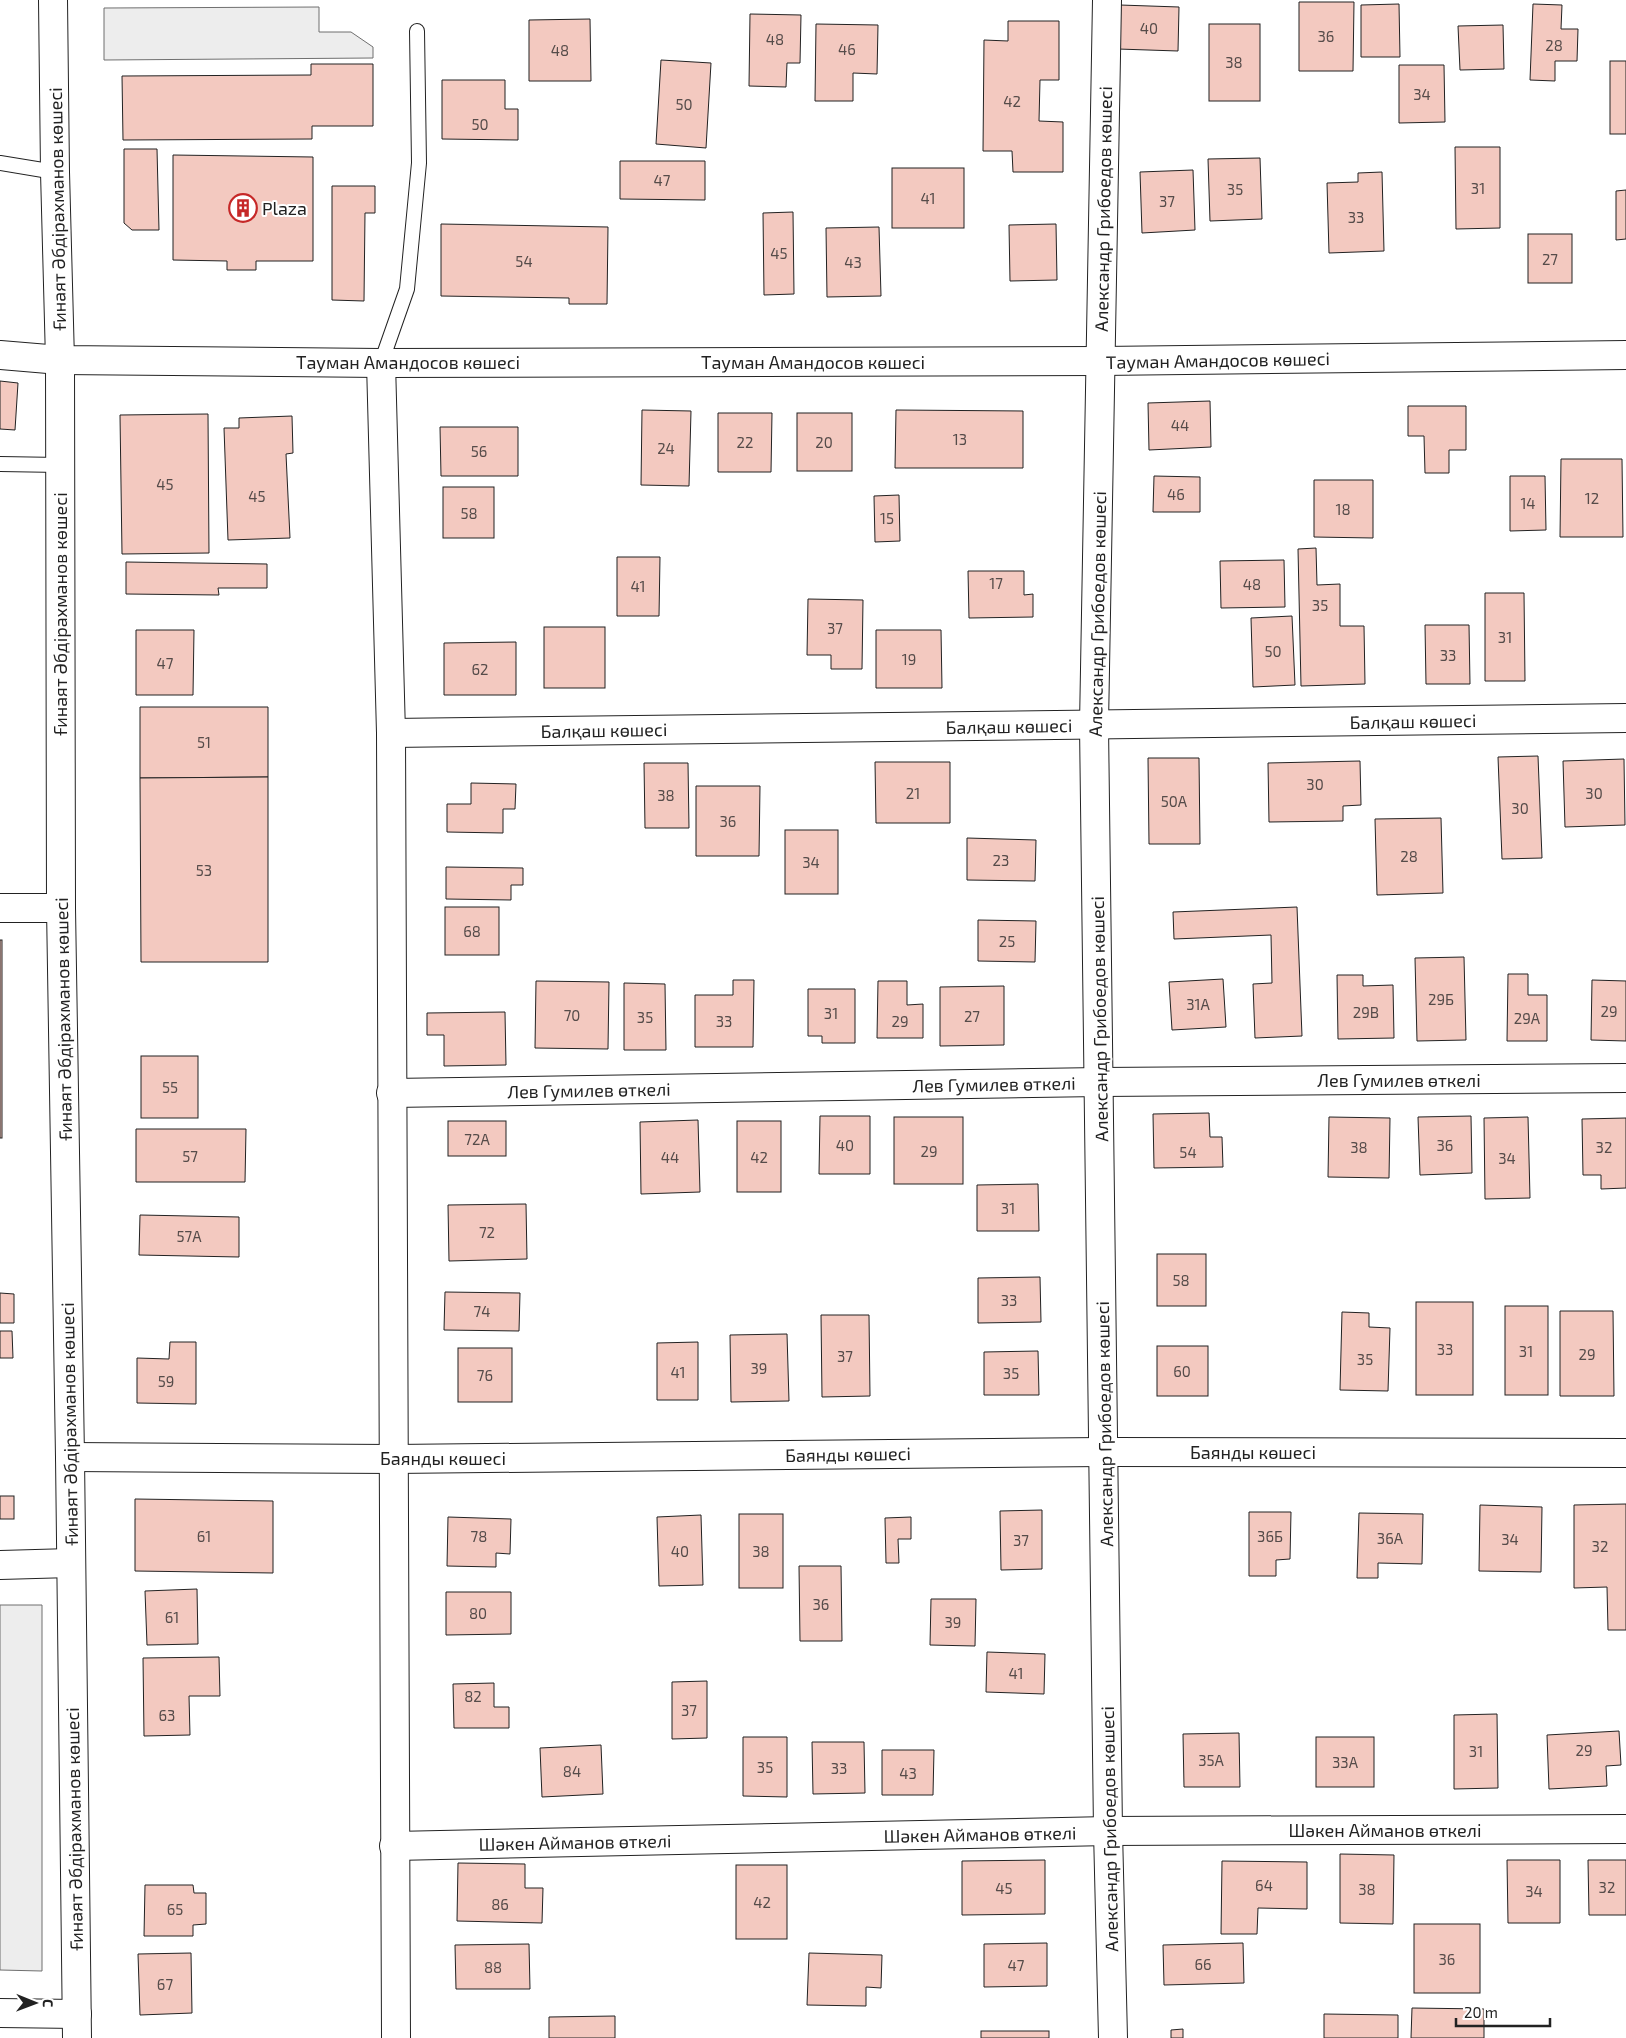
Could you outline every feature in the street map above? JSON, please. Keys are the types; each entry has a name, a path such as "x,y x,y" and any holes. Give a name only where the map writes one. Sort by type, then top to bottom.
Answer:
{"street":[{"name":"Ғинаят Әбдірахманов көшесі","path":"53,0 60,360 61,908 77,2026"},
{"name":"Александр Грибоедов көшесі","path":"1107,0 1094,725 1108,1832 1113,2038"},
{"name":"Тауман Амандосов көшесі","path":"0,355 60,360 381,363 1101,361 1626,355"},
{"path":"381,363 391,733 396,2038"},
{"name":"Балқаш көшесі","path":"391,733 1626,718"},
{"path":"0,908 61,908"},
{"name":"Лев Гумилев өткелі","path":"392,1093 1100,1082 1626,1078"},
{"name":"Баянды көшесі","path":"70,1458 394,1458 1104,1452 1626,1453"},
{"path":"0,1565 71,1563"},
{"name":"Шәкен Айманов өткелі","path":"394,1846 1108,1832 1626,1829"},
{"path":"0,2013 77,2026"}],"lane":[{"path":"381,363 407,288 419,163 417,31"},
{"path":"0,163 55,172"},
{"path":"0,464 60,465"}],"shaded area":[{"path":"319,7 319,32 351,32 373,47 373,58 104,60 104,8"},
{"path":"0,1605 42,1605 42,1971 0,1970"}],"building":[{"path":"1299,2 1354,2 1353,71 1299,71"},
{"path":"1399,4 1400,57 1361,57 1361,5"},
{"path":"1533,4 1562,5 1561,29 1578,29 1577,61 1555,61 1555,81 1530,80"},
{"path":"1120,5 1179,7 1178,51 1118,49"},
{"path":"750,14 801,15 800,63 787,63 786,87 749,86"},
{"path":"590,19 591,81 529,81 529,20"},
{"path":"1008,21 1059,21 1059,80 1040,80 1039,121 1063,122 1063,172 1013,172 1012,151 983,151 984,40 1008,41"},
{"path":"816,24 878,25 877,74 853,73 853,101 815,101"},
{"path":"1209,24 1260,24 1260,101 1209,101"},
{"path":"1503,25 1504,69 1460,70 1458,26"},
{"path":"661,60 711,63 706,148 656,144"},
{"path":"1610,61 1626,61 1626,134 1610,134"},
{"path":"311,64 373,64 373,126 312,126 312,139 123,140 122,76 311,75"},
{"path":"1399,65 1444,65 1445,122 1399,123"},
{"path":"442,80 505,80 505,109 518,109 518,140 442,139"},
{"path":"1455,147 1500,147 1500,228 1456,229"},
{"path":"124,149 157,149 159,230 132,230 124,223"},
{"name":"Plaza","path":"173,155 313,157 313,261 256,261 256,270 227,270 227,261 173,260"},
{"path":"1260,158 1262,219 1210,221 1208,159"},
{"path":"620,161 705,161 705,200 620,199"},
{"path":"892,168 964,168 964,228 892,228"},
{"path":"1193,170 1195,230 1142,233 1140,172"},
{"path":"1382,172 1384,251 1329,253 1327,183 1358,182 1358,173"},
{"path":"332,186 375,186 375,213 365,213 364,301 332,300"},
{"path":"1626,190 1626,239 1616,240 1616,191"},
{"path":"793,212 794,294 764,295 763,213"},
{"path":"441,224 608,227 607,304 569,304 569,298 441,296"},
{"path":"1056,224 1057,280 1010,281 1009,225"},
{"path":"879,227 881,296 827,297 826,228"},
{"path":"1528,234 1572,234 1572,283 1528,283"},
{"path":"0,381 18,383 15,430 0,429"},
{"path":"1210,401 1211,447 1149,450 1148,403"},
{"path":"1408,406 1466,406 1466,450 1449,450 1449,473 1425,473 1424,436 1408,436"},
{"path":"642,410 691,411 689,486 641,485"},
{"path":"896,410 1023,411 1023,468 895,468"},
{"path":"718,413 772,413 771,472 718,472"},
{"path":"797,413 852,413 852,471 797,471"},
{"path":"208,414 209,553 122,554 120,415"},
{"path":"292,416 293,453 286,454 290,538 228,540 224,428 239,428 239,418"},
{"path":"440,427 518,427 518,476 441,476"},
{"path":"1561,459 1622,459 1623,537 1560,537"},
{"path":"1154,476 1200,477 1200,512 1153,512"},
{"path":"1510,476 1545,476 1546,530 1510,531"},
{"path":"1314,480 1373,480 1373,538 1314,537"},
{"path":"443,487 494,487 494,538 443,538"},
{"path":"899,495 900,541 875,542 874,496"},
{"path":"1316,548 1317,585 1340,584 1340,626 1364,626 1365,684 1301,686 1298,549"},
{"path":"617,557 660,557 659,616 617,616"},
{"path":"1284,560 1285,607 1221,608 1220,561"},
{"path":"126,562 267,564 267,588 218,588 219,595 126,594"},
{"path":"968,571 1024,571 1024,595 1033,594 1033,617 969,618"},
{"path":"1485,593 1524,593 1525,681 1485,681"},
{"path":"808,599 863,600 862,669 831,669 831,655 807,655"},
{"path":"1292,616 1295,685 1253,687 1251,618"},
{"path":"1425,625 1469,625 1470,684 1426,684"},
{"path":"544,627 605,627 605,688 544,688"},
{"path":"136,630 194,630 193,695 136,695"},
{"path":"876,630 941,630 942,688 876,688"},
{"path":"516,642 516,695 444,695 444,643"},
{"path":"140,707 268,707 268,777 140,778"},
{"path":"1538,756 1542,858 1502,859 1498,757"},
{"path":"1148,758 1199,758 1200,844 1149,844"},
{"path":"1624,759 1625,825 1565,827 1563,761"},
{"path":"1360,761 1361,805 1343,806 1343,821 1269,822 1268,763"},
{"path":"875,762 950,762 950,823 876,823"},
{"path":"644,763 688,763 689,828 645,828"},
{"path":"268,777 268,962 141,962 140,778"},
{"path":"471,783 516,784 515,809 503,809 503,833 447,832 447,804 471,804"},
{"path":"696,786 760,786 759,856 696,856"},
{"path":"1441,818 1443,893 1377,895 1375,819"},
{"path":"785,830 838,830 838,894 785,894"},
{"path":"967,838 1036,840 1035,881 967,880"},
{"path":"446,867 523,868 523,885 511,885 511,900 446,899"},
{"path":"445,907 499,907 499,955 445,955"},
{"path":"1297,907 1302,1036 1255,1038 1253,984 1272,983 1271,935 1174,939 1173,912"},
{"path":"978,920 1036,921 1035,962 978,961"},
{"path":"0,940 2,940 2,1138 0,1138"},
{"path":"1464,957 1466,1040 1417,1041 1415,958"},
{"path":"1508,974 1528,974 1528,995 1547,995 1547,1041 1507,1041"},
{"path":"1337,975 1363,975 1363,986 1393,985 1394,1038 1338,1039"},
{"path":"1223,979 1226,1027 1172,1030 1169,982"},
{"path":"733,980 754,980 753,1047 695,1047 695,995 733,995"},
{"path":"1592,980 1626,981 1626,1041 1591,1040"},
{"path":"536,981 609,982 608,1049 535,1048"},
{"path":"878,981 907,981 907,1005 923,1004 923,1038 877,1038"},
{"path":"624,983 665,984 666,1050 624,1050"},
{"path":"1004,986 1004,1045 940,1046 940,987"},
{"path":"808,989 855,989 855,1043 822,1043 822,1036 808,1036"},
{"path":"505,1012 506,1065 444,1066 444,1035 427,1035 427,1013"},
{"path":"141,1056 198,1056 198,1118 141,1118"},
{"path":"1209,1113 1210,1137 1222,1137 1223,1167 1154,1168 1153,1114"},
{"path":"820,1116 870,1116 870,1174 819,1174"},
{"path":"1471,1116 1472,1173 1420,1175 1418,1117"},
{"path":"894,1117 963,1117 963,1184 894,1184"},
{"path":"1329,1117 1390,1118 1389,1178 1328,1177"},
{"path":"1528,1117 1530,1198 1485,1199 1484,1118"},
{"path":"1626,1118 1626,1188 1601,1189 1601,1175 1583,1175 1582,1119"},
{"path":"698,1120 700,1192 641,1194 640,1122"},
{"path":"448,1121 506,1121 506,1156 448,1156"},
{"path":"737,1121 781,1121 781,1192 737,1192"},
{"path":"136,1129 246,1129 245,1182 136,1182"},
{"path":"1038,1184 1039,1231 977,1231 977,1185"},
{"path":"526,1204 527,1259 449,1261 448,1205"},
{"path":"140,1215 239,1217 239,1257 139,1255"},
{"path":"1157,1254 1206,1254 1206,1306 1157,1306"},
{"path":"1040,1277 1041,1322 978,1323 978,1278"},
{"path":"445,1292 520,1293 519,1331 444,1330"},
{"path":"0,1293 14,1294 14,1323 0,1323"},
{"path":"1416,1302 1473,1302 1473,1395 1416,1395"},
{"path":"1505,1306 1548,1306 1548,1395 1505,1395"},
{"path":"1560,1311 1613,1311 1614,1396 1560,1396"},
{"path":"1342,1312 1369,1313 1369,1327 1390,1328 1388,1391 1340,1390"},
{"path":"821,1315 869,1315 870,1396 822,1397"},
{"path":"0,1331 12,1331 13,1358 0,1358"},
{"path":"787,1334 789,1401 731,1402 730,1335"},
{"path":"170,1342 196,1342 196,1404 137,1403 137,1358 169,1359"},
{"path":"698,1342 698,1400 657,1400 657,1343"},
{"path":"1157,1346 1208,1346 1208,1396 1157,1396"},
{"path":"458,1348 512,1348 512,1402 458,1402"},
{"path":"1038,1351 1039,1395 984,1395 984,1352"},
{"path":"0,1496 14,1496 14,1519 0,1519"},
{"path":"135,1499 273,1501 273,1573 135,1571"},
{"path":"1626,1504 1626,1630 1608,1630 1607,1587 1574,1588 1574,1505"},
{"path":"1480,1505 1542,1507 1541,1572 1479,1571"},
{"path":"1042,1510 1042,1569 1001,1570 1000,1511"},
{"path":"1249,1512 1291,1512 1290,1559 1276,1560 1276,1576 1249,1576"},
{"path":"1359,1513 1423,1514 1422,1564 1378,1563 1378,1578 1357,1578"},
{"path":"739,1514 783,1514 783,1588 739,1588"},
{"path":"701,1515 703,1585 659,1586 657,1517"},
{"path":"448,1517 511,1519 510,1554 496,1553 496,1567 447,1566"},
{"path":"911,1517 911,1539 898,1539 899,1563 886,1563 885,1518"},
{"path":"799,1566 841,1566 842,1641 800,1641"},
{"path":"197,1589 198,1644 147,1645 145,1591"},
{"path":"446,1592 511,1592 511,1634 446,1635"},
{"path":"931,1599 976,1599 975,1646 930,1645"},
{"path":"987,1652 1045,1654 1044,1694 986,1692"},
{"path":"219,1657 220,1696 189,1696 190,1735 144,1736 143,1658"},
{"path":"707,1681 707,1738 672,1739 672,1682"},
{"path":"494,1683 494,1707 509,1707 509,1728 454,1728 453,1684"},
{"path":"1497,1714 1498,1788 1454,1789 1454,1715"},
{"path":"1619,1731 1621,1765 1606,1766 1607,1786 1549,1789 1547,1735"},
{"path":"1239,1733 1240,1787 1184,1787 1183,1734"},
{"path":"743,1737 787,1737 787,1797 743,1796"},
{"path":"1316,1737 1374,1737 1374,1787 1316,1787"},
{"path":"812,1742 864,1742 865,1793 813,1794"},
{"path":"601,1745 603,1794 542,1797 540,1748"},
{"path":"882,1750 934,1750 933,1795 882,1795"},
{"path":"1340,1854 1394,1855 1393,1924 1340,1923"},
{"path":"1045,1860 1045,1914 962,1915 962,1861"},
{"path":"1507,1860 1560,1860 1560,1923 1508,1923"},
{"path":"1588,1860 1626,1860 1626,1915 1589,1915"},
{"path":"1222,1861 1307,1862 1307,1909 1258,1908 1257,1934 1221,1934"},
{"path":"458,1863 525,1864 525,1888 543,1888 542,1923 457,1921"},
{"path":"736,1865 787,1865 787,1939 736,1939"},
{"path":"145,1885 193,1885 194,1893 206,1893 206,1924 193,1925 193,1936 144,1936"},
{"path":"1414,1924 1480,1924 1480,1993 1414,1993"},
{"path":"1047,1943 1047,1986 984,1987 984,1944"},
{"path":"1243,1943 1244,1983 1164,1985 1163,1945"},
{"path":"529,1944 530,1989 456,1989 455,1945"},
{"path":"191,1953 192,2013 140,2015 138,1954"},
{"path":"809,1953 882,1955 881,1988 866,1987 866,2006 807,2005"},
{"path":"1412,2008 1484,2009 1484,2038 1411,2038"},
{"path":"1324,2014 1398,2015 1398,2038 1324,2038"},
{"path":"615,2016 615,2038 549,2038 549,2017"},
{"path":"1183,2029 1183,2038 1171,2038 1171,2030"},
{"path":"981,2031 1049,2031 1049,2038 981,2038"}],"place":[{"name":"Plaza","path":"243,208"}]}
